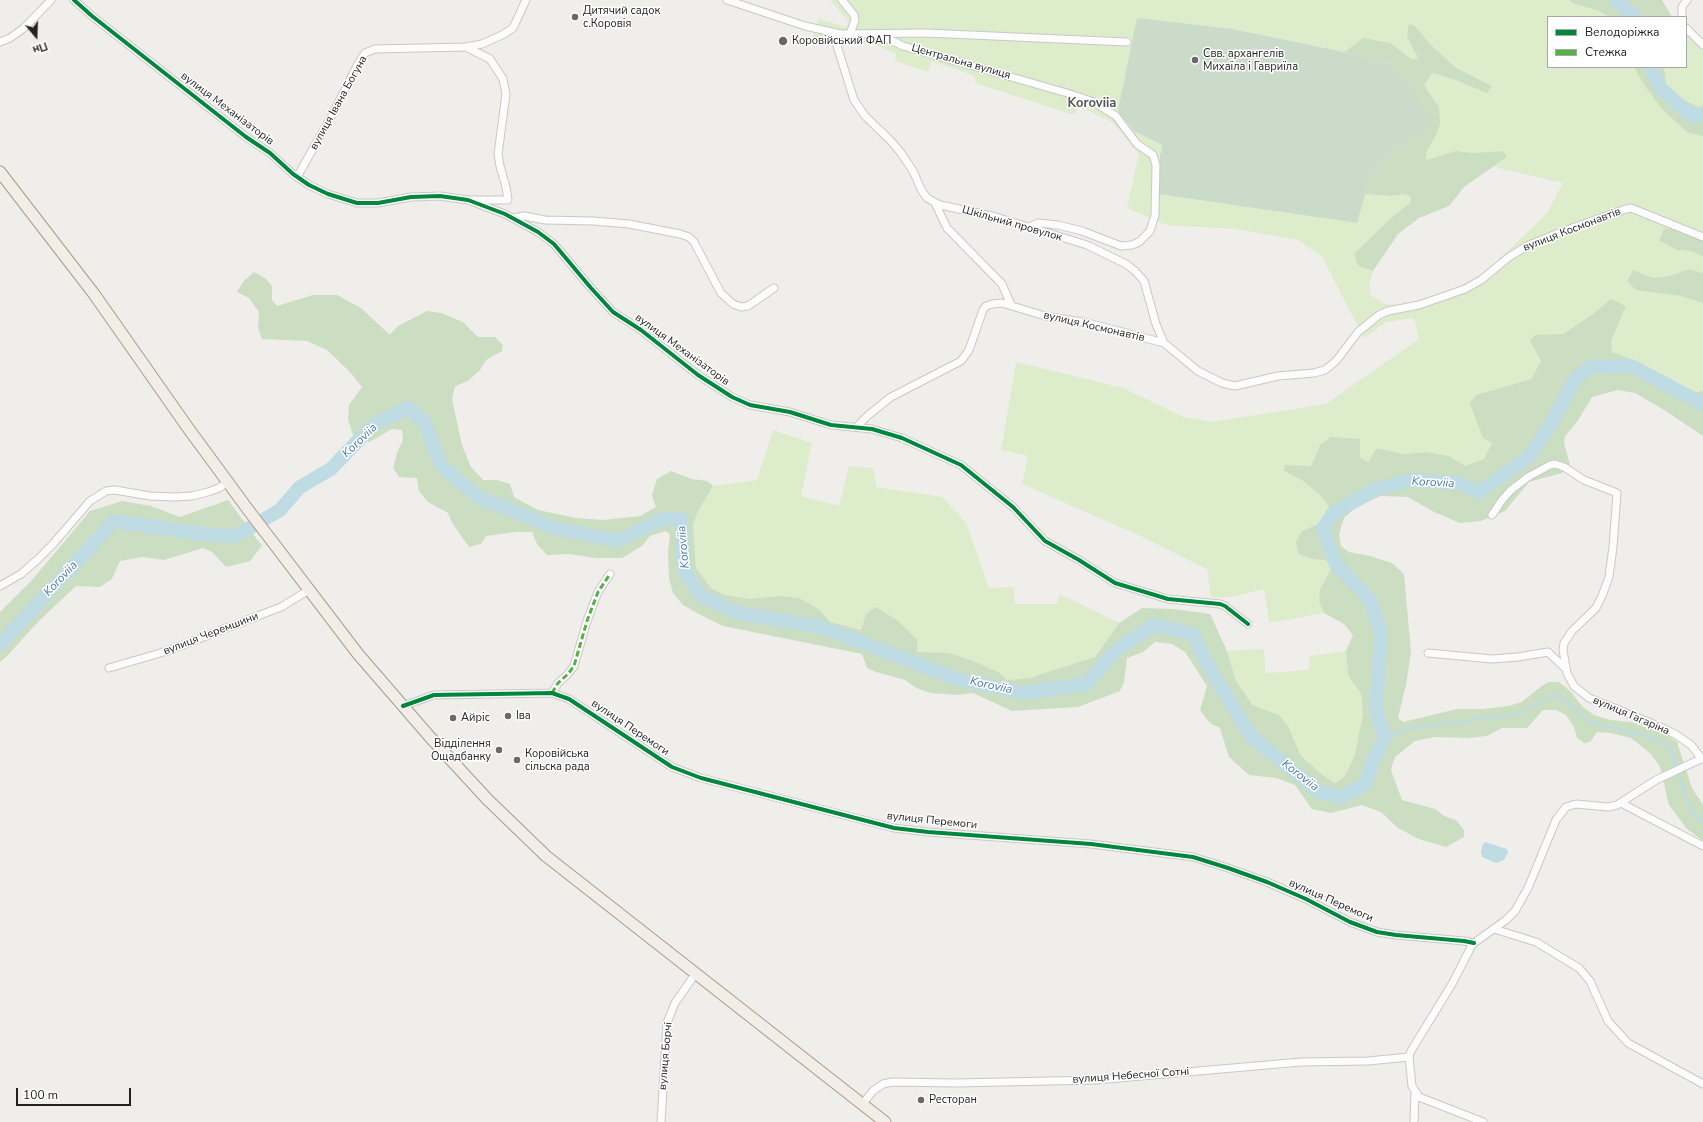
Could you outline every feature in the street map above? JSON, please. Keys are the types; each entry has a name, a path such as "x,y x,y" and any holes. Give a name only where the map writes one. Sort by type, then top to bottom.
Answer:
{"main road":[{"path":"0,172 94,294 249,511 358,654 487,799 546,856 885,1122"}],"street":[{"path":"0,42 10,38 24,28 51,0"},
{"name":"вулиця Механізаторів","path":"74,0 92,16 246,137 270,154 298,178 309,185 328,194 351,202 363,204 385,203 411,198 435,196 468,200 495,209 513,218 554,244 613,312 641,330 698,375 725,393 750,405 790,412 832,425 858,426 894,435 958,463 1013,507 1045,541 1115,583 1168,599 1220,604 1226,606 1248,624"},
{"name":"вулиця Івана Богуна","path":"298,178 359,62 368,52 381,48 466,47 482,44 509,31 516,23 526,0"},
{"name":"Центральна вулиця","path":"727,0 805,26 833,33 878,34 903,46 1067,92 1094,102 1116,116 1137,144 1153,155 1156,165 1155,215 1150,231 1139,242 1132,245 1121,246 1058,225 1038,224 1028,227"},
{"path":"842,0 854,15 850,34"},
{"path":"1682,16 1682,7 1687,0"},
{"path":"1687,29 1703,45"},
{"path":"878,34 926,32 1127,42"},
{"path":"833,33 848,85 856,104 865,116 895,147 913,171 923,193 935,203 947,228 1002,284 1011,305"},
{"name":"вулиця Івана Богуна","path":"466,47 490,59 499,71 505,84 506,104 498,154 508,198 508,200 503,201 482,199 468,200"},
{"name":"Шкільний провулок","path":"935,203 985,214 1093,247 1126,264 1135,271 1145,284 1156,324 1164,343"},
{"name":"вулиця Космонавтів","path":"858,426 866,417 891,397 961,361 969,350 981,312 986,306 1002,303 1045,316 1088,323 1164,343 1198,371 1231,386 1238,386 1278,376 1320,372 1329,368 1358,332 1379,315 1388,311 1419,305 1465,289 1481,280 1509,257 1527,246 1621,210 1631,208 1703,237"},
{"name":"вулиця Механізаторів","path":"513,218 524,216 545,220 615,223 680,234 689,237 694,242 721,293 733,304 741,307 748,306 774,288"},
{"name":"вулиця Гагаріна","path":"1492,515 1511,490 1528,477 1550,465 1555,464 1564,467 1584,480 1617,492 1614,540 1609,577 1596,608 1572,630 1564,643 1563,650 1568,677 1574,686 1589,698 1676,734 1691,745 1703,758"},
{"path":"0,586 20,574 37,560 53,544 90,501 106,491 115,490 150,496 192,496 219,488 228,482"},
{"path":"552,693 558,683 574,666 587,621 598,592 610,574"},
{"name":"вулиця Черемшини","path":"109,668 167,651 281,608 309,590"},
{"name":"вулиця Гагаріна","path":"1428,653 1497,659 1548,652 1566,669"},
{"name":"вулиця Перемоги","path":"403,706 434,695 552,693 569,699 672,767 701,778 894,828 935,833 1091,844 1193,857 1267,882 1306,899 1350,922 1377,932 1474,943"},
{"path":"1414,1122 1414,1091 1409,1058 1411,1051 1452,984 1474,943 1494,929 1518,907 1556,820 1563,810 1571,805 1580,804 1608,807 1621,803 1656,780 1703,758"},
{"path":"1621,803 1703,846"},
{"path":"1494,929 1536,942 1579,968 1590,981 1608,1021 1628,1043 1703,1084"},
{"name":"вулиця Борчі","path":"661,1122 667,1023 675,1002 696,973"},
{"name":"вулиця Небесної Сотні","path":"862,1104 874,1090 883,1084 892,1082 956,1083 1096,1080 1301,1062 1368,1061 1409,1058"},
{"path":"1414,1091 1422,1099 1483,1122"}],"green space":[{"path":"830,0 1570,0 1572,3 1597,10 1607,16 1547,16 1547,68 1635,68 1644,85 1688,133 1703,136 1703,237 1677,250 1692,251 1703,257 1703,273 1690,269 1669,276 1653,278 1633,270 1661,293 1681,296 1703,303 1703,391 1679,395 1667,392 1657,376 1638,362 1612,352 1611,341 1626,306 1611,299 1593,314 1563,334 1535,336 1530,341 1541,361 1531,379 1476,395 1492,443 1484,459 1465,466 1449,456 1427,452 1404,454 1377,448 1368,462 1360,457 1320,445 1311,466 1286,465 1284,471 1303,481 1319,494 1329,506 1318,524 1302,531 1312,559 1326,559 1331,569 1320,589 1319,601 1324,613 1269,623 1264,589 1232,597 1211,597 1207,569 1147,539 1022,484 1028,456 1001,450 1016,362 1123,388 1184,417 1211,422 1326,404 1419,339 1414,318 1386,322 1364,338 1322,257 1298,240 1236,229 1166,225 1127,208 1139,154 1112,122 1079,106 1074,115 975,83 975,76 932,61 928,72 895,61 896,54 874,44 848,39 841,50 812,38 819,19 846,27 849,22","holes":["1415,26 1430,44 1455,67 1492,86 1458,81 1433,73 1424,85 1439,107 1434,139 1426,153 1426,160 1456,151 1472,153 1502,151 1507,157 1494,167 1563,183 1547,213 1484,274 1445,294 1411,306 1384,304 1371,295 1369,285 1373,271 1361,267 1355,253 1393,216 1411,202 1411,197 1405,194 1391,196 1365,194 1357,223 1158,194 1160,154 1162,153 1162,145 1233,29 1344,52 1363,38 1391,43 1412,60 1418,58 1407,37"]},
{"path":"1570,0 1662,0 1671,16 1607,16 1597,10 1572,3"},
{"path":"1137,18 1233,29 1344,52 1388,63 1430,116 1425,134 1392,151 1372,171 1357,223 1158,194 1160,153 1162,153 1162,145 1134,131 1118,111"},
{"path":"1409,24 1415,26 1430,44 1455,67 1492,86 1487,93 1433,73 1424,85 1439,107 1440,124 1426,153 1426,160 1456,151 1472,153 1503,151 1507,157 1464,187 1449,206 1419,218 1398,234 1373,271 1361,267 1356,262 1355,253 1393,216 1411,202 1411,197 1405,194 1391,196 1365,194 1372,171 1392,151 1425,134 1388,63 1344,52 1363,38 1391,43 1412,60 1418,58 1407,37"},
{"path":"1687,31 1703,44 1703,106 1700,107 1678,97 1666,85 1664,68 1687,68"},
{"path":"1635,68 1664,68 1666,85 1678,97 1699,107 1703,106 1703,136 1688,133 1663,110 1644,85"},
{"path":"1665,228 1703,237 1703,257 1692,251 1677,250 1659,240"},
{"path":"1690,269 1703,273 1703,303 1681,296 1636,290 1627,281 1633,270 1653,278 1669,276"},
{"path":"254,272 265,278 272,286 272,300 277,306 313,295 337,295 361,308 390,335 398,326 427,311 441,313 463,322 478,337 495,337 503,345 502,351 486,360 480,370 468,381 455,386 452,399 462,445 471,467 483,480 497,480 510,484 514,497 538,510 576,518 603,520 640,516 656,507 652,495 657,479 671,471 692,479 707,481 713,486 698,511 693,525 696,568 711,588 724,595 749,599 781,596 799,598 820,610 830,622 861,630 866,614 876,607 898,621 917,640 917,652 949,653 976,662 1000,673 1007,680 1029,678 1095,657 1119,623 1142,608 1174,609 1210,614 1227,651 1236,681 1253,705 1279,715 1288,726 1301,756 1324,776 1335,783 1345,776 1355,754 1363,713 1361,694 1348,675 1346,651 1353,635 1344,624 1324,613 1319,601 1320,589 1331,569 1326,560 1312,559 1299,554 1296,542 1302,531 1318,524 1329,506 1319,494 1303,481 1284,471 1285,465 1311,466 1320,445 1331,437 1360,439 1360,457 1368,462 1377,448 1404,454 1427,452 1449,456 1465,466 1484,459 1492,443 1483,438 1470,403 1476,395 1531,379 1541,361 1530,341 1535,335 1563,334 1593,314 1611,299 1626,306 1611,341 1612,352 1638,362 1657,376 1667,392 1679,395 1703,391 1703,436 1661,408 1635,393 1618,390 1592,397 1577,422 1565,436 1564,443 1570,464 1562,473 1529,482 1505,511 1481,521 1460,523 1434,512 1408,497 1380,496 1354,509 1344,518 1339,534 1341,546 1349,552 1370,556 1392,563 1404,574 1411,652 1406,685 1398,718 1403,722 1457,709 1483,709 1508,706 1522,702 1548,682 1559,682 1570,691 1583,707 1594,715 1610,720 1631,722 1667,735 1677,742 1692,788 1703,805 1703,841 1687,829 1669,805 1660,767 1651,754 1631,738 1610,733 1597,732 1590,742 1584,743 1577,738 1573,725 1566,715 1556,710 1543,710 1527,728 1502,728 1487,736 1469,738 1435,737 1415,741 1395,757 1391,770 1402,800 1435,809 1444,816 1456,820 1464,830 1464,837 1446,847 1419,839 1398,828 1381,812 1362,805 1331,813 1312,809 1295,785 1276,778 1249,775 1229,757 1220,728 1210,723 1200,710 1207,686 1185,652 1172,644 1155,642 1143,652 1127,658 1124,682 1120,691 1078,707 1012,711 973,693 957,695 931,693 916,688 905,680 867,668 862,654 723,626 697,613 683,605 673,593 669,578 668,552 670,535 666,531 650,536 642,546 622,558 595,558 569,554 547,555 537,544 532,532 515,532 486,536 481,544 469,547 452,523 448,513 428,502 419,491 417,478 399,477 393,468 397,453 403,440 402,430 392,429 369,442 353,435 348,419 349,405 362,387 349,371 327,350 307,341 262,339 258,328 259,312 249,298 237,292 243,282"},
{"path":"773,430 812,443 801,496 839,506 849,466 873,468 877,487 942,497 966,523 989,588 1013,587 1015,604 1057,604 1060,594 1119,623 1095,657 1029,678 1007,680 1000,673 976,662 949,654 917,652 866,614 861,630 830,622 820,610 781,596 749,600 724,595 711,588 696,568 693,525 698,511 713,486 757,480"},
{"path":"228,500 262,546 250,561 226,567 212,552 203,548 164,560 143,557 120,561 112,579 100,587 76,586 39,621 0,662 0,612 32,580 90,511 122,501 151,506 180,517"},
{"path":"1264,649 1265,673 1309,670 1310,656 1346,651 1348,675 1361,694 1363,713 1355,754 1345,776 1335,783 1324,776 1301,756 1288,726 1279,715 1254,705 1236,681 1227,651"}],"water":[{"path":"1485,842 1507,849 1508,853 1504,860 1496,863 1482,857 1481,851"}],"waterway":[{"name":"Koroviia","path":"1616,0 1632,13 1634,16"},
{"name":"Koroviia","path":"1651,68 1660,88 1692,116 1703,115"},
{"name":"Koroviia","path":"0,645 114,521 209,535 236,536 280,510 300,487 331,469 373,425 408,408 424,421 441,466 478,497 555,528 617,541 663,519 681,519 684,570 701,596 737,613 821,627 957,679 1023,693 1086,684 1118,649 1154,625 1193,634 1206,662 1250,735 1317,791 1341,797 1366,784 1373,760 1385,738 1376,710 1381,635 1371,601 1336,564 1323,529 1333,514 1373,490 1411,480 1457,483 1479,492 1530,456 1556,415 1574,381 1590,367 1631,366 1703,404"},
{"path":"1385,738 1409,728 1518,714 1557,694 1589,722 1650,737 1670,747 1691,810 1703,823"}],"marked path":[{"path":"552,693 558,683 574,666 587,621 598,592 610,574"}],"cycle path":[{"path":"74,0 92,16 246,137 270,153 293,174 309,185 328,194 357,203 378,203 411,197 440,196 468,200 505,214 538,232 554,244 613,312 641,330 698,375 732,397 750,405 790,412 831,425 872,429 902,438 961,465 1013,507 1045,541 1079,560 1115,583 1168,599 1220,604 1225,606 1248,624"},
{"path":"403,706 434,695 552,693 569,699 672,767 701,778 894,828 928,832 1091,844 1193,857 1267,882 1306,899 1350,922 1377,932 1474,943"}],"place":[{"name":"Дитячий садок с.Коровія","path":"575,17"},
{"name":"Коровійський ФАП","path":"783,41"},
{"name":"Свв. архангелів Михаїла і Гавриїла","path":"1195,60"},
{"name":"Іва","path":"508,716"},
{"name":"Айріс","path":"453,718"},
{"name":"Відділення Ощадбанку","path":"499,750"},
{"name":"Коровійська сільска рада","path":"517,760"},
{"name":"Ресторан","path":"921,1100"}],"district":[{"name":"Koroviia","path":"1092,104"}]}
